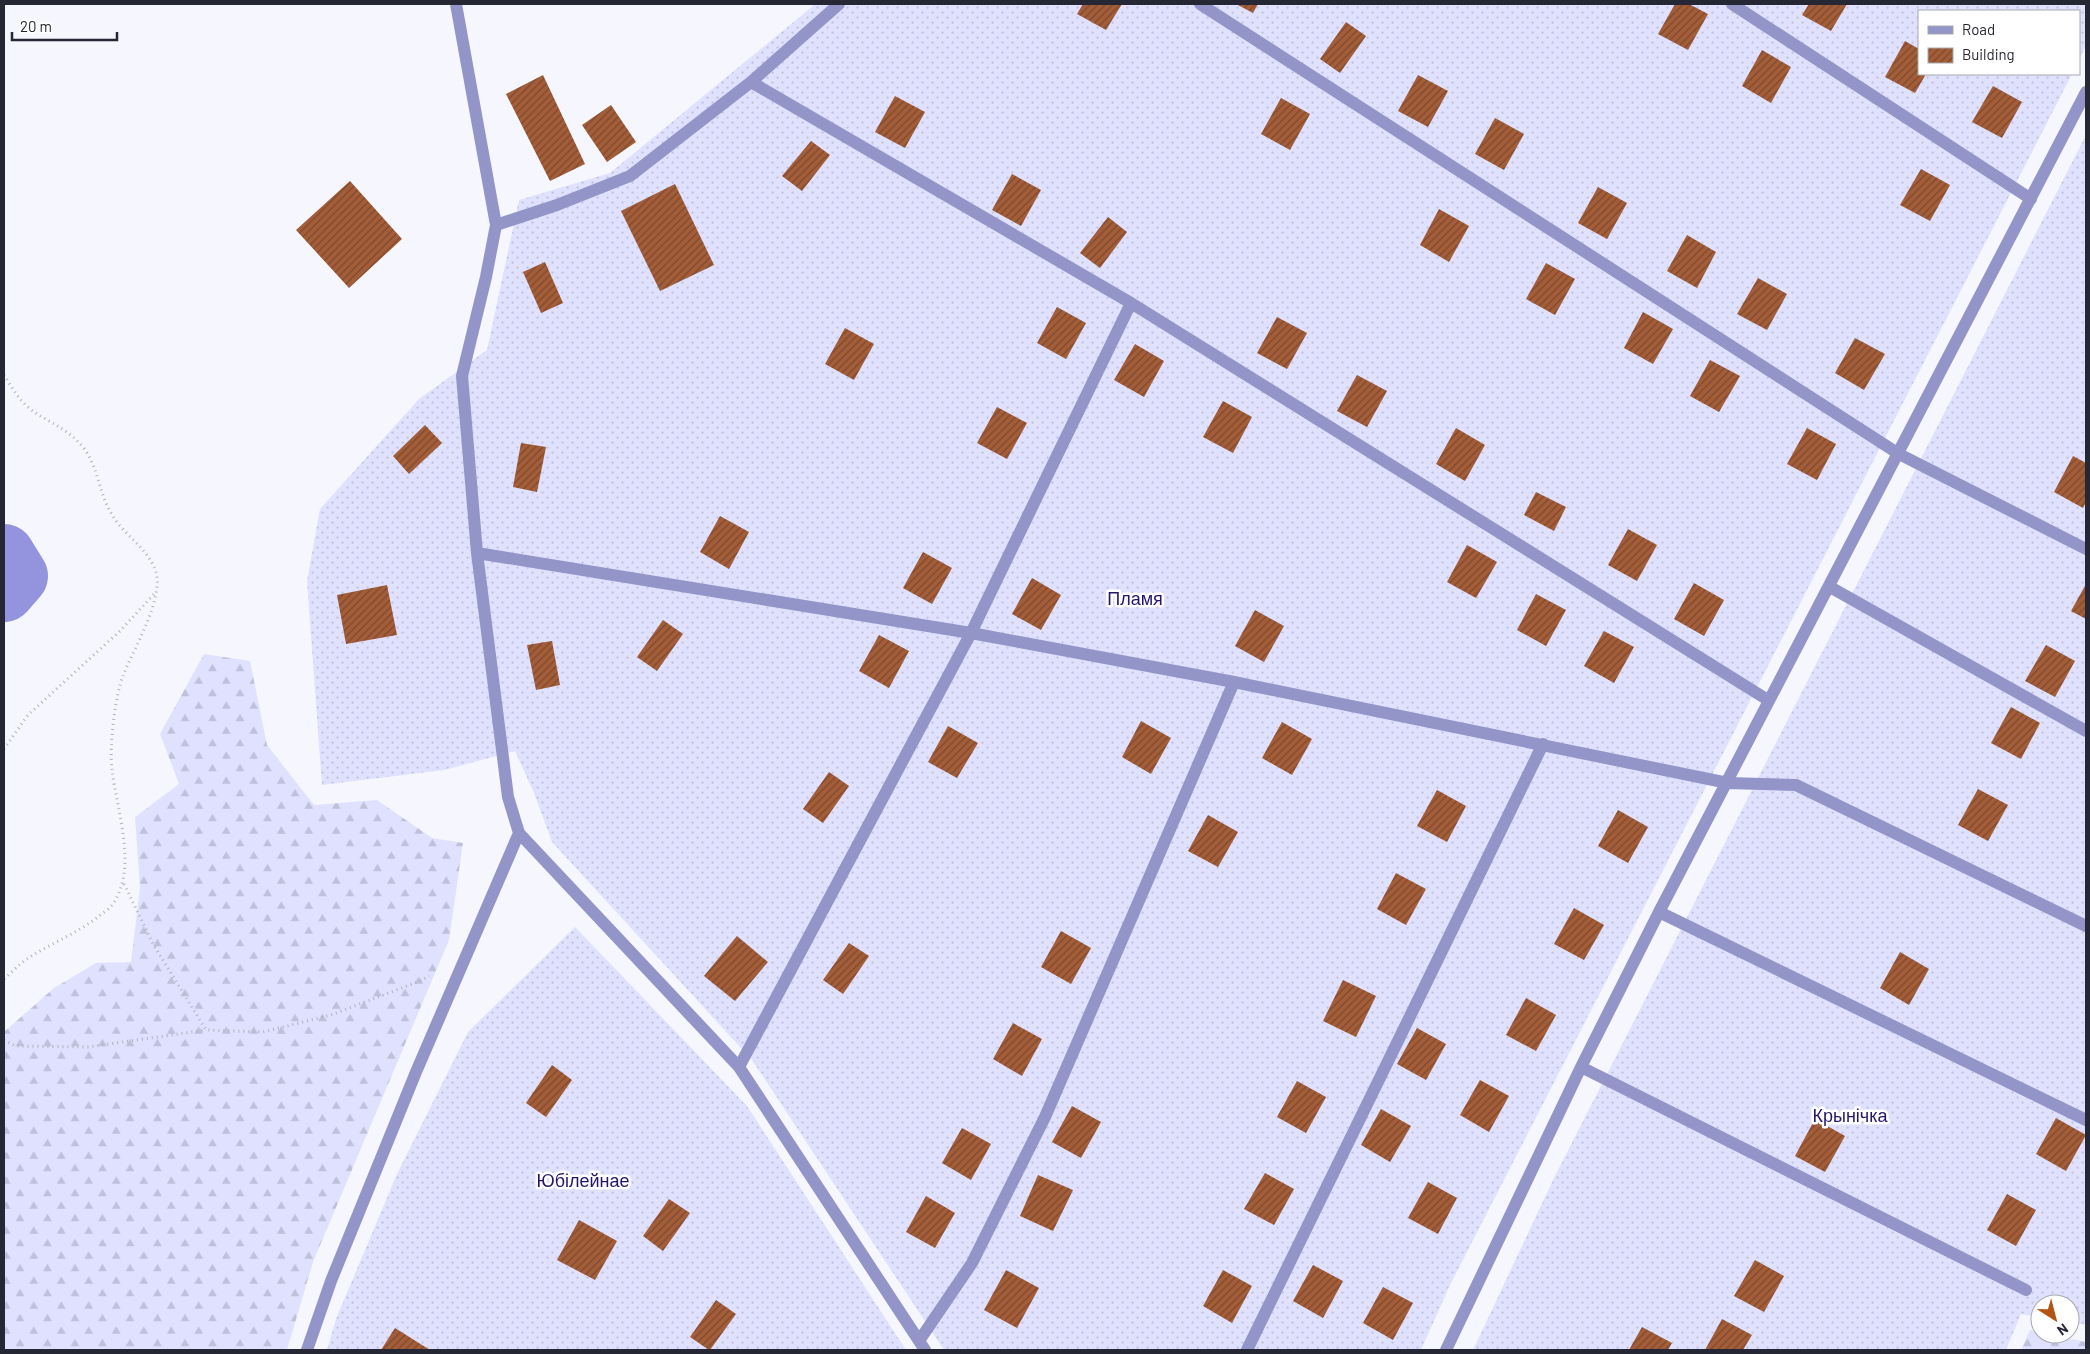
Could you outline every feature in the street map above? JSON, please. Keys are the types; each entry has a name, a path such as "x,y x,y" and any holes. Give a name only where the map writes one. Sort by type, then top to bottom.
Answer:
{"street":[{"path":"456,4 496,224 486,276 462,376 477,553 508,797 519,833 739,1067 922,1345 972,1262 1045,1118 1234,682"},
{"path":"496,224 556,205 630,176 751,82 839,4"},
{"path":"1200,4 1899,454 2086,549"},
{"path":"1732,4 2031,199"},
{"path":"751,82 1131,303 1768,700"},
{"path":"1446,1350 1580,1067 1659,912 1728,783 1768,700 1830,587 2086,92"},
{"path":"739,1067 971,633 1131,303"},
{"path":"477,553 971,633 1234,682 1728,783 1796,785 2086,926"},
{"path":"1830,587 2086,731"},
{"path":"1247,1350 1543,744"},
{"path":"308,1350 331,1281 466,953 519,833"},
{"path":"1659,912 2086,1120"},
{"path":"1580,1067 2026,1290"}],"path":[{"path":"4,375 16,395 29,408 65,429 84,448 94,466 110,513 126,534 144,549 156,571 157,590 145,629 122,677 114,716 111,767 125,851 123,883 112,906 81,930 28,958 4,979"},
{"path":"4,749 28,715 120,631 157,590"},
{"path":"123,883 152,944 206,1030"},
{"path":"4,1040 15,1046 88,1047 206,1030 262,1032 330,1015 420,981 466,953"}],"green space":[{"name":"Пламя","path":"812,4 2086,4 2086,45 2080,58 2080,10 1918,10 1918,75 2071,75 1450,1285 1421,1350 944,1350 752,1060 552,842 534,793 515,751 444,770 322,785 307,581 320,509 419,399 487,350 519,200 610,173 813,6"},
{"name":"Крынічка","path":"2086,135 2086,1325 2080,1324 2080,1294 2030,1294 2030,1315 2021,1314 2006,1350 1473,1350 1554,1178"},
{"path":"204,654 250,661 267,745 314,805 377,800 432,838 463,843 449,940 313,1262 287,1350 4,1350 4,1032 54,988 96,963 131,962 140,888 135,817 179,784 160,734"},
{"name":"Юбілейнае","path":"575,927 747,1106 906,1350 327,1350 336,1319 397,1174 468,1032"},
{"path":"2030,1330 2030,1344 2080,1344 2080,1341 2086,1342 2086,1350 2021,1350"}],"building":[{"path":"1083,4 1122,4 1106,30 1077,14"},
{"path":"1236,4 1258,4 1253,13"},
{"path":"1675,4 1689,4 1708,14 1688,50 1658,34"},
{"path":"1809,4 1847,4 1831,31 1802,15"},
{"path":"1346,22 1366,36 1340,73 1320,59"},
{"path":"1905,41 1918,48 1918,75 1925,75 1915,93 1885,77"},
{"path":"1762,50 1791,67 1771,103 1742,86"},
{"path":"543,75 585,164 550,181 506,94"},
{"path":"1418,75 1448,91 1428,127 1398,111"},
{"path":"1993,86 2022,102 2002,138 1972,122"},
{"path":"895,96 925,112 905,148 875,132"},
{"path":"1281,98 1310,114 1290,150 1261,134"},
{"path":"611,105 636,142 607,162 582,125"},
{"path":"1495,118 1524,134 1504,170 1475,154"},
{"path":"811,141 830,155 802,191 782,176"},
{"path":"1921,169 1950,185 1930,221 1900,205"},
{"path":"1012,174 1041,190 1021,226 992,210"},
{"path":"350,181 402,239 349,288 296,230"},
{"path":"675,184 714,265 660,291 621,211"},
{"path":"1598,187 1627,203 1607,239 1578,223"},
{"path":"1439,209 1469,226 1449,262 1420,245"},
{"path":"1108,217 1127,232 1100,268 1080,253"},
{"path":"1687,235 1716,252 1697,288 1667,271"},
{"path":"545,262 563,303 541,313 523,272"},
{"path":"1546,263 1575,279 1555,315 1526,299"},
{"path":"1758,278 1787,294 1767,330 1737,314"},
{"path":"1057,307 1086,323 1066,359 1037,343"},
{"path":"1643,312 1673,329 1653,364 1624,348"},
{"path":"1277,317 1307,333 1287,369 1257,353"},
{"path":"845,328 874,344 854,380 825,364"},
{"path":"1855,338 1885,354 1864,390 1835,373"},
{"path":"1135,344 1164,361 1144,397 1114,380"},
{"path":"1710,360 1740,376 1719,412 1690,396"},
{"path":"1357,375 1387,391 1367,427 1337,411"},
{"path":"1223,401 1252,417 1233,453 1203,437"},
{"path":"997,407 1027,423 1007,459 977,443"},
{"path":"425,425 442,443 409,474 393,456"},
{"path":"1456,428 1485,445 1465,481 1436,464"},
{"path":"1807,428 1836,444 1817,480 1787,464"},
{"path":"521,443 546,447 537,492 513,487"},
{"path":"2073,456 2086,463 2086,502 2083,508 2054,492"},
{"path":"1536,492 1566,507 1554,531 1524,515"},
{"path":"720,516 749,532 729,569 700,552"},
{"path":"1628,529 1657,545 1637,581 1608,565"},
{"path":"1467,545 1497,562 1476,598 1447,582"},
{"path":"923,552 952,568 932,604 903,588"},
{"path":"1032,578 1061,595 1041,630 1012,614"},
{"path":"1694,583 1724,600 1704,636 1674,619"},
{"path":"2086,584 2086,619 2071,611"},
{"path":"387,585 397,635 346,644 337,595"},
{"path":"1536,594 1566,610 1546,646 1517,630"},
{"path":"1255,610 1284,626 1264,662 1235,646"},
{"path":"663,620 683,634 657,671 637,657"},
{"path":"1604,631 1634,647 1614,683 1584,666"},
{"path":"879,635 909,651 889,688 859,671"},
{"path":"552,641 560,685 536,690 527,645"},
{"path":"2046,645 2075,661 2055,697 2025,681"},
{"path":"2011,707 2040,723 2021,759 1991,743"},
{"path":"1141,721 1171,738 1151,774 1122,757"},
{"path":"1282,722 1312,739 1292,775 1262,758"},
{"path":"948,726 978,743 957,778 928,762"},
{"path":"829,772 849,786 823,823 803,809"},
{"path":"1978,789 2008,805 1988,841 1958,825"},
{"path":"1437,790 1466,806 1447,842 1417,826"},
{"path":"1618,810 1648,827 1628,863 1598,846"},
{"path":"1208,815 1238,832 1218,867 1188,851"},
{"path":"1396,873 1426,889 1406,925 1377,909"},
{"path":"1574,908 1604,925 1584,960 1554,944"},
{"path":"1061,931 1091,948 1071,984 1041,967"},
{"path":"737,936 768,962 735,1001 704,976"},
{"path":"849,943 869,956 843,994 823,980"},
{"path":"1900,952 1929,969 1909,1005 1880,988"},
{"path":"1343,980 1376,996 1356,1037 1323,1021"},
{"path":"1526,998 1556,1015 1536,1051 1506,1035"},
{"path":"1013,1023 1042,1039 1022,1076 993,1059"},
{"path":"1417,1028 1446,1044 1426,1080 1397,1064"},
{"path":"552,1065 572,1080 546,1117 526,1103"},
{"path":"1480,1080 1509,1096 1489,1132 1460,1115"},
{"path":"1297,1081 1326,1097 1306,1133 1277,1117"},
{"path":"1072,1106 1101,1122 1081,1158 1052,1142"},
{"path":"1381,1109 1411,1126 1390,1162 1361,1145"},
{"path":"2056,1118 2086,1135 2066,1171 2036,1154"},
{"path":"1815,1119 1845,1136 1825,1172 1795,1156"},
{"path":"962,1128 991,1144 971,1180 942,1163"},
{"path":"1265,1173 1294,1189 1274,1225 1244,1209"},
{"path":"1038,1175 1073,1190 1053,1231 1020,1216"},
{"path":"1428,1182 1457,1198 1438,1234 1408,1218"},
{"path":"2007,1194 2036,1210 2016,1246 1987,1230"},
{"path":"926,1196 955,1213 935,1248 906,1232"},
{"path":"669,1199 690,1213 663,1251 643,1236"},
{"path":"579,1220 617,1241 595,1280 557,1260"},
{"path":"1755,1260 1784,1276 1764,1312 1734,1296"},
{"path":"1313,1265 1343,1281 1323,1318 1293,1301"},
{"path":"1006,1270 1039,1288 1017,1328 984,1310"},
{"path":"1223,1270 1252,1286 1232,1323 1203,1306"},
{"path":"1383,1287 1413,1303 1393,1340 1363,1323"},
{"path":"716,1300 736,1314 709,1350 690,1337"},
{"path":"1722,1319 1752,1335 1743,1350 1705,1350"},
{"path":"1642,1327 1672,1343 1668,1350 1629,1350"},
{"path":"395,1328 430,1350 381,1350"}],"waterway":[{"path":"4,555 17,576 4,591"}]}
